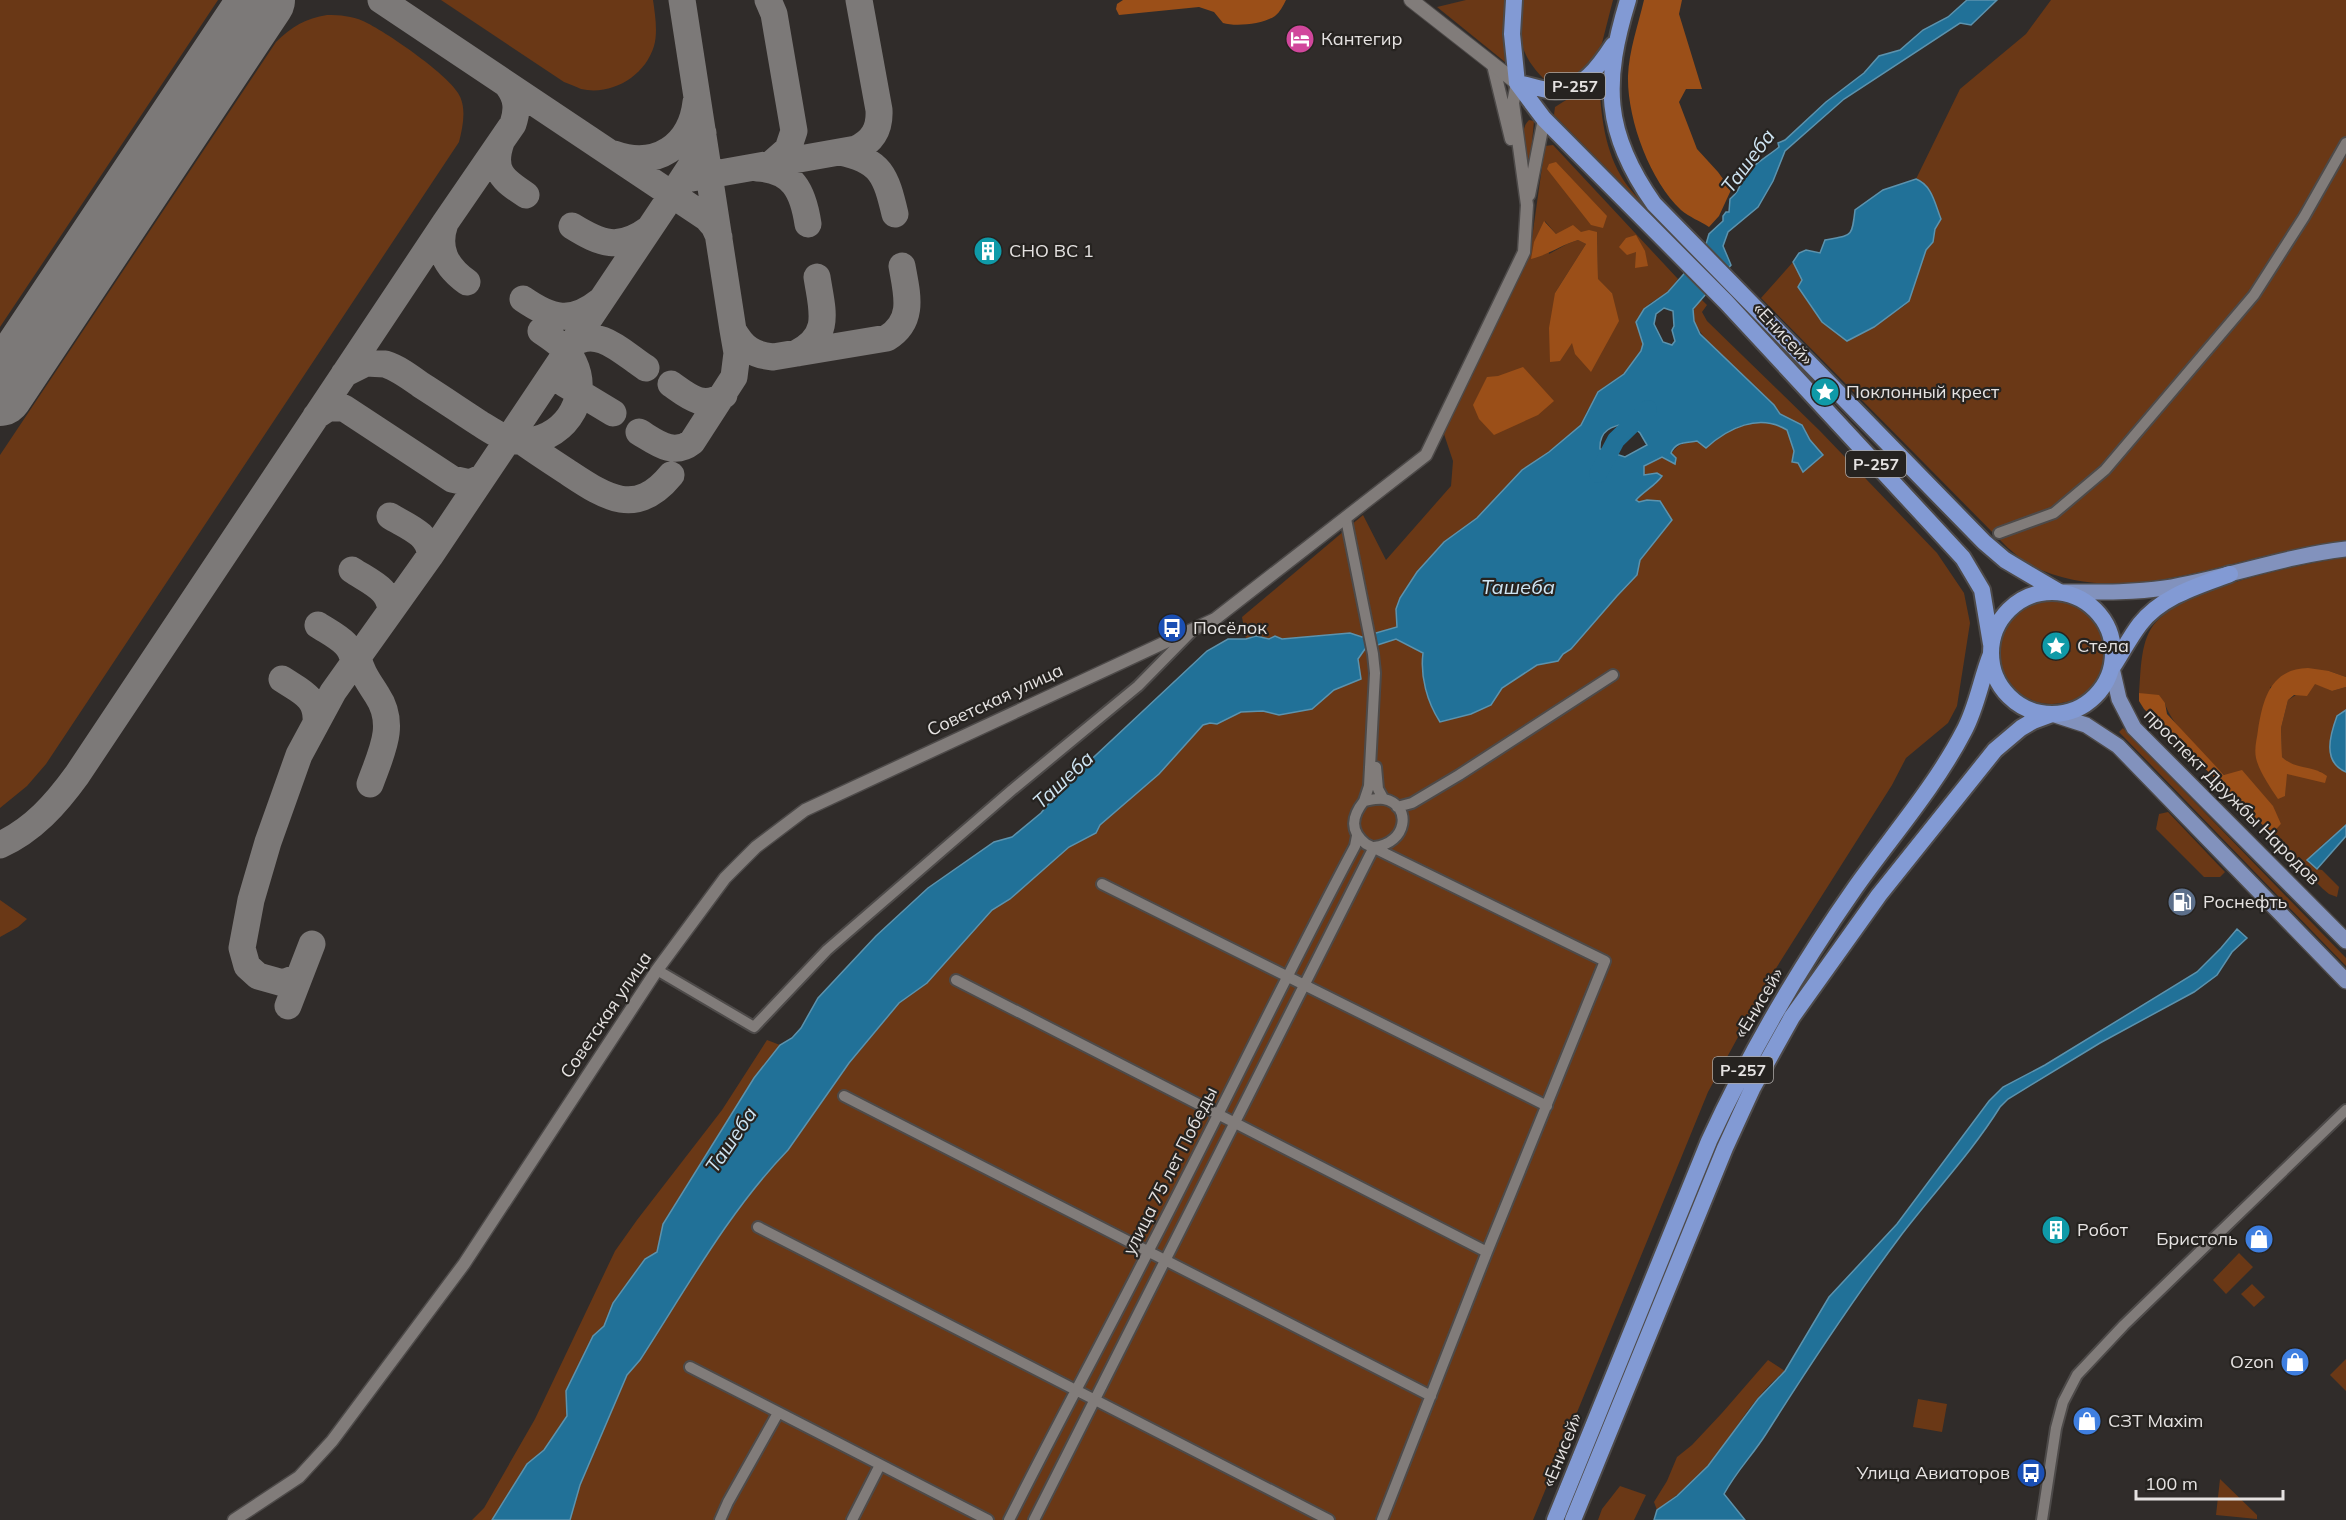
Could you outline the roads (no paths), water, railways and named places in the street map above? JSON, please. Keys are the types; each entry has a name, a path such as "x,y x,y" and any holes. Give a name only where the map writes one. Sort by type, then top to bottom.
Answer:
{"highway":[{"path":"1514,0 1512,34 1517,83"},
{"name":"«Енисей»","path":"1627,0 1615,42 1611,96 1614,120 1623,150 1638,181 1674,237"},
{"name":"«Енисей»","path":"1517,83 1552,91 1566,90 1579,84 1595,69 1615,42"},
{"name":"«Енисей»","path":"1517,83 1544,119 1674,237 1984,542 2005,560 2059,592 2085,602 2103,619 2112,640 2112,668 2106,684 2093,699 2074,711 2052,714 2033,721 1995,750 1873,904 1792,1017 1753,1087 1725,1148 1573,1520"},
{"name":"«Енисей»","path":"1732,296 1963,558 1982,590 1994,673 2009,697 2027,710 2052,714"},
{"path":"2112,668 2140,624 2157,607 2190,589 2230,574"},
{"name":"«Енисей»","path":"1555,1520 1709,1141 1737,1080 1778,1008 1853,890 1948,761 1975,707 1997,626 2016,604 2036,594 2059,592"}],"main road":[{"path":"1412,0 1517,83"},
{"path":"2059,592 2143,591 2346,549"},
{"name":"проспект Дружбы Народов","path":"2112,668 2119,699 2134,728 2346,941"},
{"path":"2052,714 2086,725 2118,746 2346,981"}],"street":[{"path":"1493,65 1527,205"},
{"path":"1517,83 1514,104 1527,205"},
{"path":"1527,205 1544,119"},
{"path":"1999,533 2054,513 2105,470 2254,295 2304,218 2346,143"},
{"name":"Советская улица","path":"234,1520 299,1477 332,1441 464,1264 657,970 725,878 756,847 805,810 1119,661 1194,629 1236,604 1426,455 1524,252 1527,205"},
{"path":"1346,519 1373,654 1377,779 1383,798 1397,807 1401,814 1401,831 1391,843 1374,847"},
{"path":"657,970 754,1027 827,950 1137,686 1194,629"},
{"path":"1375,673 1369,786 1364,801 1354,818 1357,836 1366,844 1605,961 1382,1520"},
{"path":"1397,807 1412,803 1459,775 1613,675"},
{"path":"1364,801 1383,798"},
{"name":"улица 75 лет Победы","path":"1009,1520 1074,1391 1149,1251 1286,976 1355,846 1357,836"},
{"name":"улица 75 лет Победы","path":"1034,1520 1236,1125 1374,847"},
{"path":"1102,884 1547,1106"},
{"path":"956,980 1487,1252"},
{"path":"844,1096 1431,1396"},
{"path":"2042,1520 2058,1419 2063,1402 2077,1375 2124,1325 2346,1110"},
{"path":"758,1227 1329,1520"},
{"path":"690,1367 988,1520"},
{"path":"720,1520 778,1413"},
{"path":"852,1520 880,1466"}],"water":[{"name":"Ташеба","path":"1967,0 1997,0 1971,25 1960,23 1844,99 1785,151 1773,181 1758,207 1728,232 1723,246 1731,265 1693,309 1694,321 1700,334 1774,405 1780,414 1802,425 1810,440 1823,455 1803,472 1798,463 1792,462 1794,451 1787,430 1776,425 1755,423 1724,434 1706,448 1697,441 1679,444 1671,453 1676,458 1675,464 1662,457 1644,466 1644,475 1657,473 1662,476 1636,500 1639,502 1660,501 1672,520 1640,560 1637,575 1558,661 1537,665 1502,688 1491,705 1471,714 1440,722 1431,706 1426,689 1423,653 1396,639 1365,649 1358,659 1361,679 1334,690 1312,709 1279,715 1263,711 1241,712 1217,724 1203,725 1159,774 1100,825 1096,833 1069,847 1010,899 992,910 927,983 899,1003 849,1063 788,1150 727,1225 640,1360 627,1375 580,1485 570,1520 492,1520 527,1464 544,1450 567,1416 566,1391 593,1336 604,1326 613,1303 645,1259 657,1252 663,1224 754,1078 780,1045 792,1038 801,1028 818,998 876,936 928,888 994,842 1012,837 1041,813 1064,785 1207,651 1228,639 1246,639 1256,636 1269,639 1275,636 1282,639 1350,633 1362,637 1397,627 1396,609 1400,598 1417,572 1444,542 1477,518 1522,470 1549,452 1581,425 1598,392 1624,374 1641,351 1643,344 1636,322 1644,309 1668,292 1704,251 1709,234 1723,221 1726,212 1729,212 1730,199 1738,190 1745,175 1779,147 1778,143 1785,140 1826,102 1864,73 1879,56 1900,50 1923,30 1948,17","holes":["1664,308 1673,311 1672,330 1675,341 1672,345 1663,342 1654,324 1656,314","1628,423 1640,433 1647,445 1625,457 1600,449 1604,433"]},
{"path":"1916,179 1929,190 1941,219 1935,229 1933,242 1926,250 1909,301 1874,327 1847,341 1822,322 1798,287 1802,280 1793,262 1799,253 1806,250 1820,253 1825,240 1849,234 1853,226 1855,210 1883,190"},
{"path":"2346,710 2346,772 2333,762 2330,739 2337,716"},
{"path":"2346,825 2346,836 2317,869 2307,860"},
{"path":"2237,929 2247,938 2232,952 2217,975 2194,992 2100,1043 2008,1099 2000,1107 1978,1140 1902,1234 1815,1358 1761,1442 1729,1485 1724,1494 1745,1520 1654,1520 1657,1510 1677,1496 1708,1466 1758,1399 1785,1371 1829,1297 1897,1224 1989,1101 2003,1087 2045,1065 2197,972"}],"waterway":[{"name":"Ташеба","path":"1598,474 1616,440 1648,409"}],"place":[{"name":"Кантегир","path":"1300,39"},
{"name":"СНО ВС 1","path":"988,251"},
{"name":"Поклонный крест","path":"1825,392"},
{"name":"Посёлок","path":"1172,628"},
{"name":"Стела","path":"2056,646"},
{"name":"Роснефть","path":"2182,902"},
{"name":"Робот","path":"2056,1230"},
{"name":"Бристоль","path":"2259,1239"},
{"name":"Ozon","path":"2295,1362"},
{"name":"СЗТ Maxim","path":"2087,1421"},
{"name":"Улица Авиаторов","path":"2031,1473"}]}
